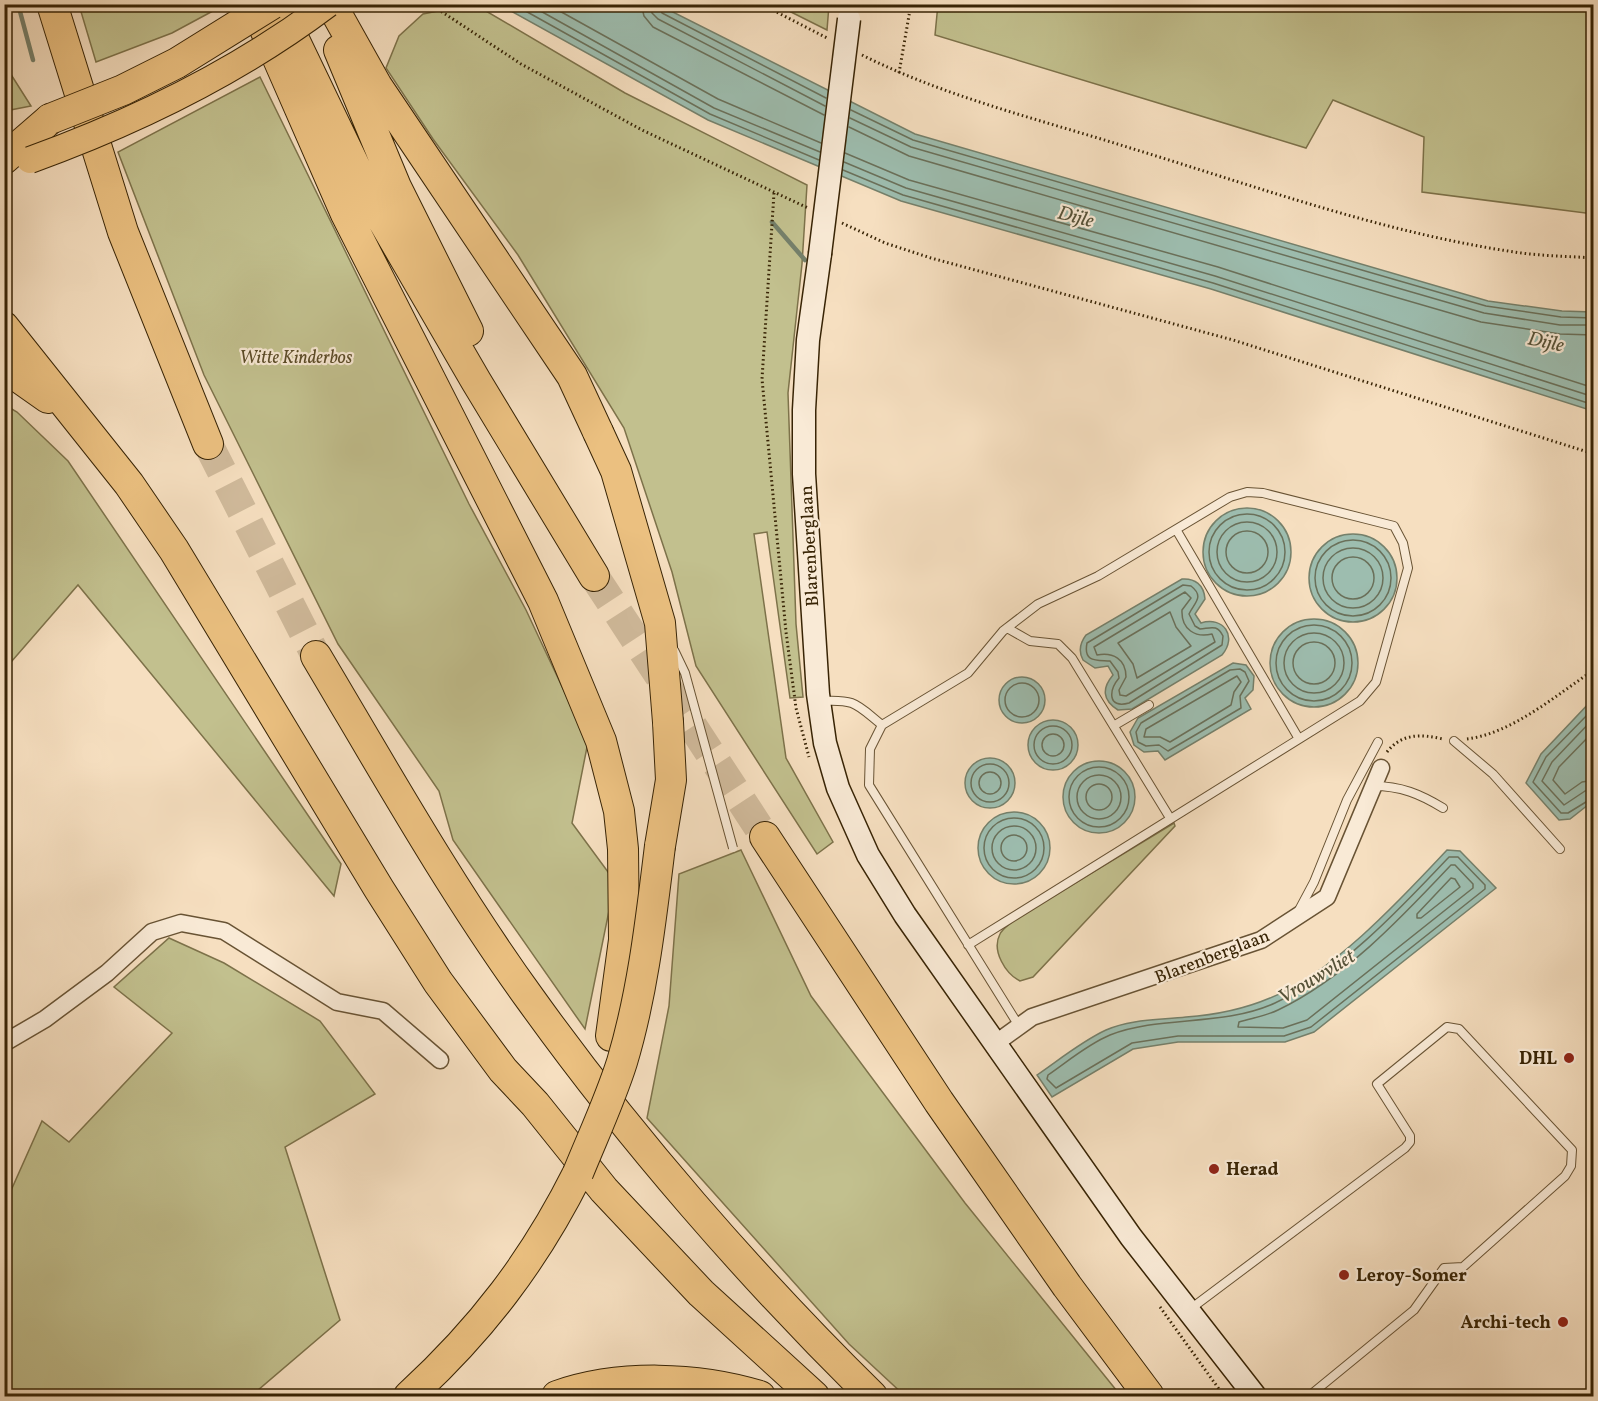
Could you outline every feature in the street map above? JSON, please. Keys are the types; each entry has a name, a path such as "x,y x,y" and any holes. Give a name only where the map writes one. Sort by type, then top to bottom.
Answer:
{"highway":[{"path":"52,4 123,232 208,444"},
{"path":"254,4 345,214 543,601 601,741 610,773 619,812 623,849 624,940 611,1036 578,1173"},
{"path":"16,145 50,119 123,90 177,63 272,4"},
{"path":"277,4 371,200 476,381 594,576"},
{"path":"321,4 396,187 471,336 476,381"},
{"path":"329,4 377,86 572,376 616,471 660,623 669,722 671,780 660,846 648,947 622,1063 578,1173 538,1247 507,1292 474,1332 409,1396"},
{"path":"4,327 129,484 174,550 379,889 438,982 503,1070 535,1104 604,1190 701,1293 814,1396"},
{"path":"4,367 36,388 92,438"},
{"path":"316,656 430,848 531,1000 657,1161 805,1329 872,1396"},
{"path":"765,837 939,1102 1067,1286 1149,1396"},
{"path":"557,1396 601,1387 658,1382 714,1387 760,1396"}],"main road":[{"path":"16,145 126,123 244,60 329,4"}],"street":[{"name":"Blarenberglaan","path":"850,12 808,340 804,410 804,474 819,702 825,743 838,788 868,855 905,915 1131,1237 1255,1396"},
{"name":"Blarenberglaan","path":"996,1043 1032,1017 1261,940 1327,897 1381,768"},
{"path":"4,1042 63,1006 107,973 152,932 181,922 224,932 337,1002 383,1011 440,1060"}],"lane":[{"path":"968,945 1360,701 1376,682 1408,568 1402,543 1394,526 1263,494 1247,492 1230,497 1177,531 1098,576 1038,604 1007,628 968,673 882,725 870,749 869,785 968,945 1019,1026"},
{"path":"1177,531 1299,739"},
{"path":"660,623 685,673 733,848"},
{"path":"1007,628 1030,640 1058,644 1072,658 1170,818"},
{"path":"819,702 846,700 859,706 882,725"},
{"path":"1115,725 1149,705"},
{"path":"1454,741 1493,774 1560,849"},
{"path":"1295,917 1314,882 1347,800 1378,742"},
{"path":"1373,786 1405,789 1420,794 1443,808"},
{"path":"1188,1311 1405,1148 1410,1142 1410,1136 1377,1084 1447,1027 1459,1029 1572,1150 1571,1166 1565,1176 1463,1268 1444,1268 1413,1310 1309,1396"}],"path":[{"path":"430,4 521,64 642,130 815,211"},
{"path":"911,4 899,73 960,97 1325,207 1424,233 1509,252 1593,258"},
{"path":"774,193 762,379 782,598 796,708"},
{"path":"835,220 885,243 932,258 1233,340 1593,454"},
{"path":"1381,768 1388,751 1400,738 1425,735 1454,741 1474,738 1526,715 1593,670"}],"green space":[{"path":"79,4 224,5 172,33 96,62"},
{"path":"938,4 1593,5 1593,214 1422,192 1424,137 1333,100 1306,148 935,35"},
{"path":"777,5 829,5 827,30"},
{"path":"448,9 486,11 625,93 807,185 802,264 788,393 796,624 803,697 790,698 767,532 754,534 786,758 833,842 817,854 696,666 672,572 624,428 518,255 433,139 386,68 399,36 423,14"},
{"path":"5,65 31,106 5,111"},
{"name":"Witte Kinderbos","path":"260,77 469,504 526,610 588,742 572,823 611,876 612,896 585,1029 453,840 439,791 338,644 204,375 118,152"},
{"path":"5,405 17,412 68,461 341,864 334,896 78,585 5,669"},
{"path":"1174,823 1175,826 1033,977 1020,981 1005,968 997,948 1004,928"},
{"path":"741,850 811,996 965,1203 1121,1396 905,1396 849,1344 647,1118 669,1006 679,874"},
{"path":"169,938 224,963 320,1021 375,1094 285,1147 340,1320 251,1396 5,1396 5,1204 42,1121 69,1142 172,1033 114,987"}],"water":[{"name":"Dijle","path":"500,5 659,5 915,134 1488,301 1562,311 1593,312 1593,411 1211,289 901,201 708,120"},
{"path":"1247,508 1264,512 1278,521 1287,535 1291,552 1287,569 1278,583 1264,592 1247,596 1230,592 1216,583 1207,569 1203,552 1207,535 1216,521 1230,512"},
{"path":"1353,534 1370,538 1384,547 1393,561 1397,578 1393,595 1384,609 1370,618 1353,622 1336,618 1322,609 1313,595 1309,578 1313,561 1322,547 1336,538"},
{"path":"1182,579 1195,581 1201,586 1205,599 1195,614 1201,623 1216,622 1226,629 1229,641 1227,648 1222,655 1132,709 1118,710 1109,702 1105,694 1113,675 1108,666 1095,668 1083,660 1080,650 1082,641 1086,635"},
{"path":"1314,619 1331,623 1345,632 1354,646 1358,663 1354,680 1345,694 1331,703 1314,707 1297,703 1283,694 1274,680 1270,663 1274,646 1283,632 1297,623"},
{"path":"1233,663 1246,665 1254,676 1253,690 1245,698 1251,709 1165,760 1158,751 1144,752 1134,745 1130,732 1138,718"},
{"path":"1022,677 1038,684 1045,700 1038,716 1022,723 1006,716 999,700 1006,684"},
{"path":"1593,699 1593,801 1570,819 1559,820 1526,783 1541,754"},
{"path":"1048,720 1058,720 1071,727 1078,740 1078,750 1071,763 1058,770 1048,770 1039,766 1032,759 1028,750 1028,740 1032,731 1039,724"},
{"path":"985,758 995,758 1008,765 1015,778 1015,788 1008,801 995,808 985,808 976,804 969,797 965,788 965,778 969,769 976,762"},
{"path":"1099,761 1119,767 1129,777 1135,797 1129,817 1119,827 1099,833 1079,827 1069,817 1063,797 1069,777 1079,767"},
{"path":"1014,812 1034,818 1044,828 1050,848 1044,868 1034,878 1014,884 994,878 984,868 978,848 984,828 994,818"},
{"name":"Vrouwvliet","path":"1447,850 1460,851 1496,888 1314,1032 1285,1042 1178,1042 1133,1049 1052,1097 1037,1075 1088,1040 1115,1026 1229,1011 1260,1002 1294,987 1317,972 1365,933"}],"waterway":[{"path":"18,4 33,60"},
{"path":"800,5 816,4"},
{"path":"772,222 805,260"}],"tunnel":[{"path":"208,444 316,656"},
{"path":"594,576 765,837"}],"place":[{"name":"DHL","path":"1569,1058"},
{"name":"Herad","path":"1214,1169"},
{"name":"Leroy-Somer","path":"1344,1275"},
{"name":"Archi-tech","path":"1563,1322"}]}
